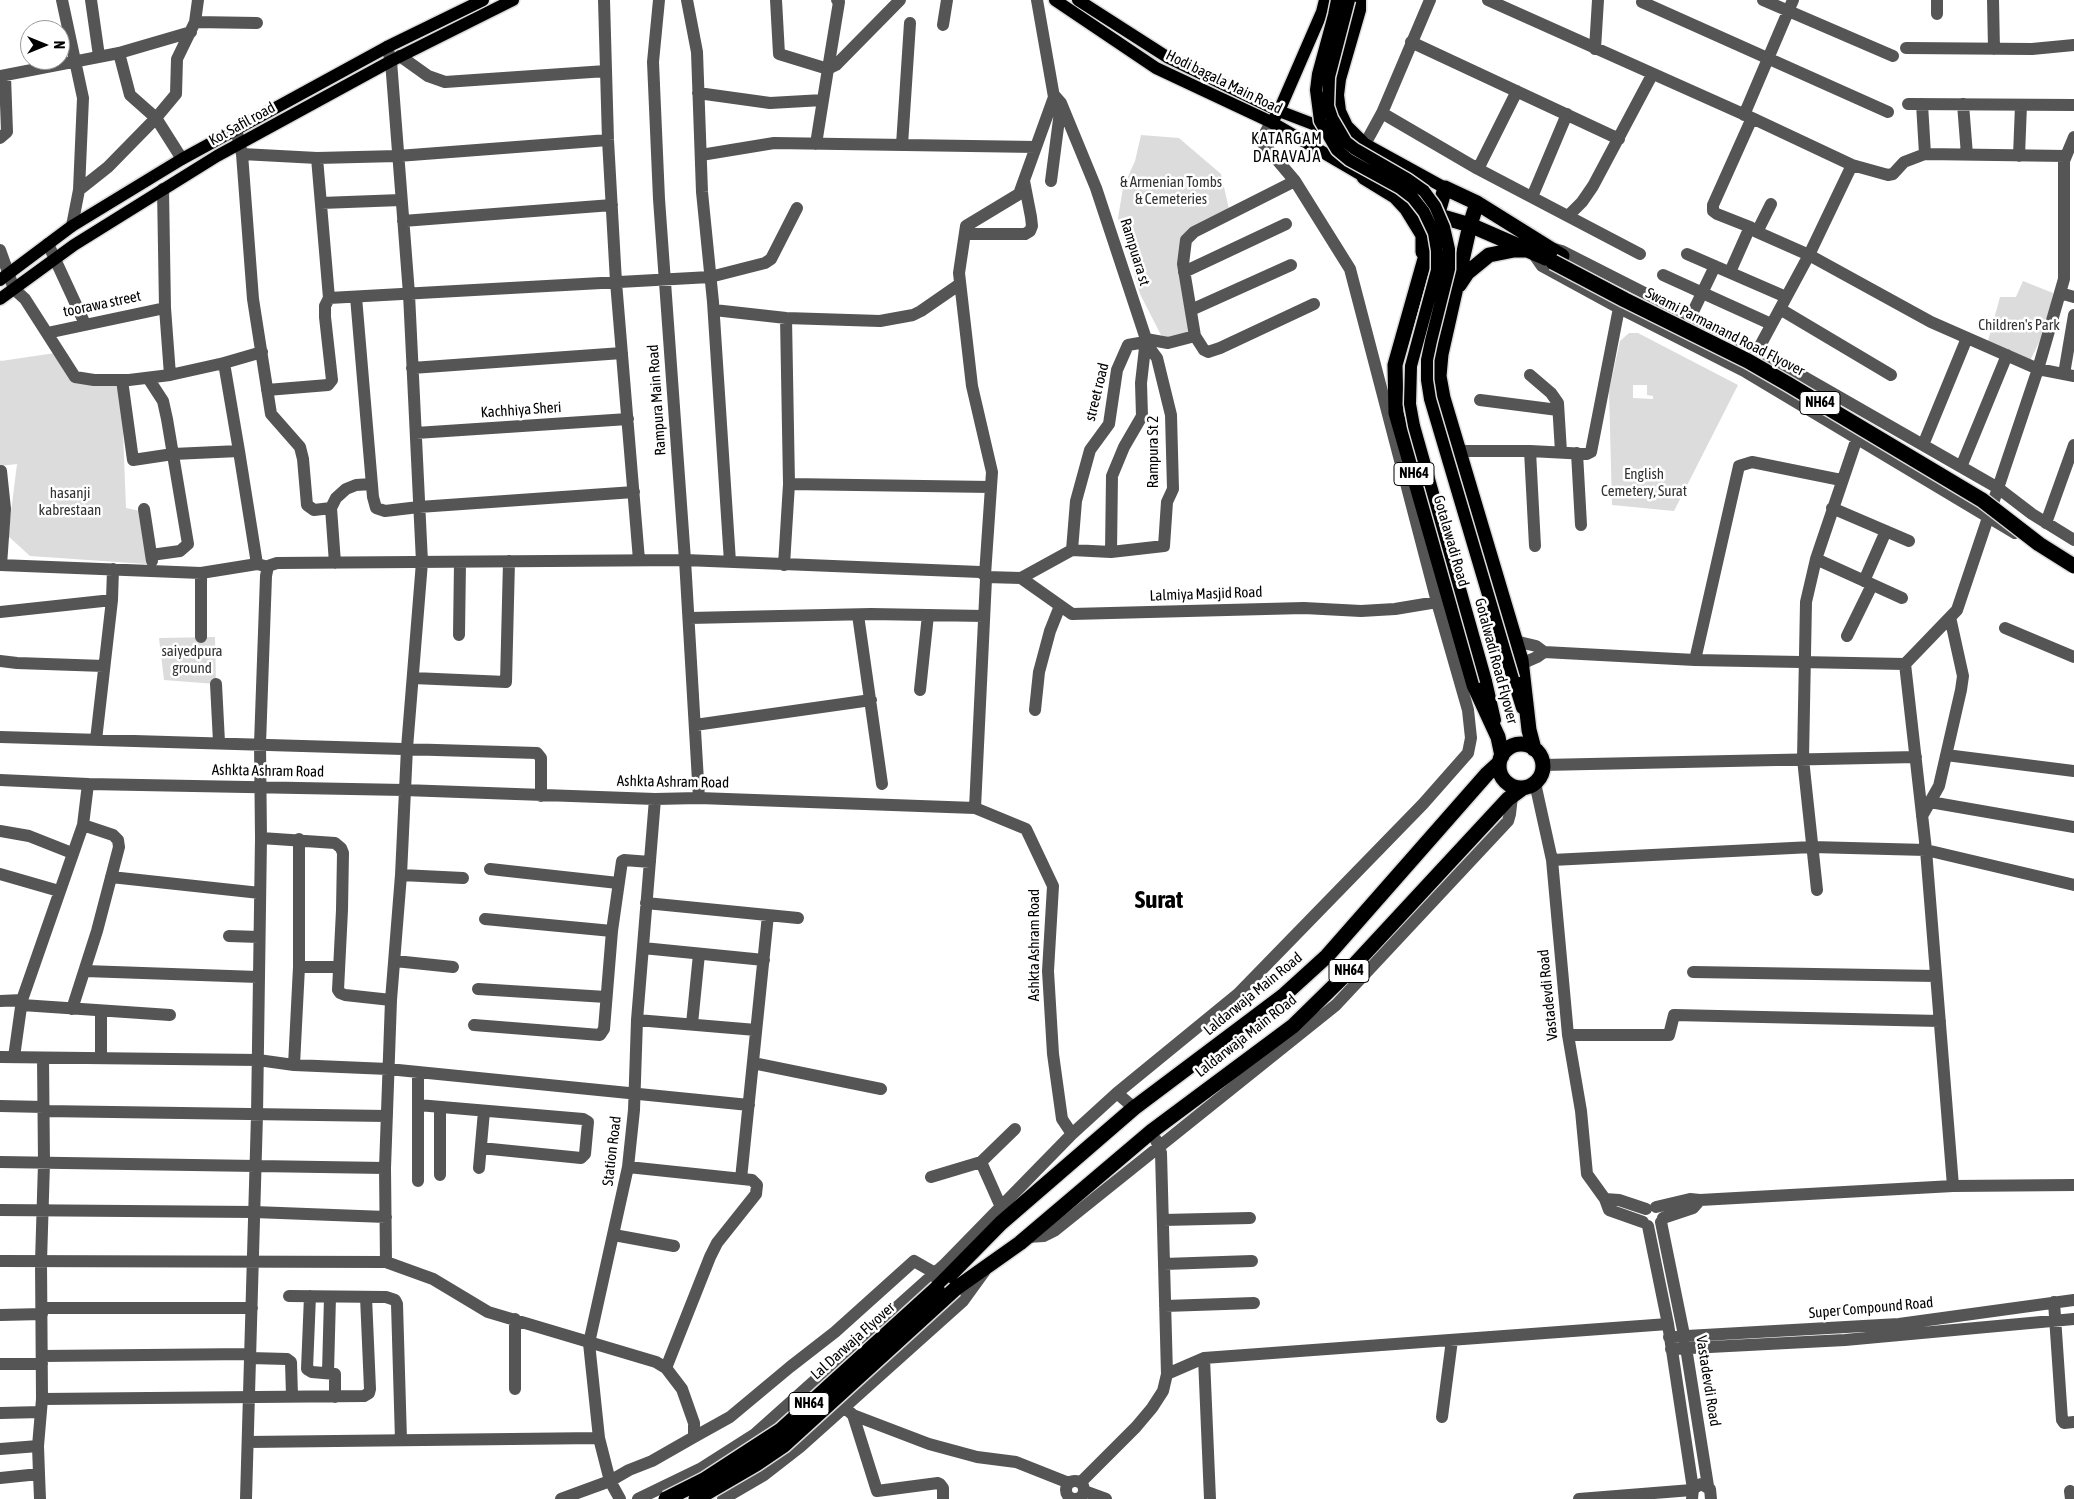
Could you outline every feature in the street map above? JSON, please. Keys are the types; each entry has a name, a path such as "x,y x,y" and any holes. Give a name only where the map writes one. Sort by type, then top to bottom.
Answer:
{"highway":[{"path":"1364,177 1395,196 1416,221 1423,235 1423,268"},
{"name":"NH64","path":"1445,188 1477,203 1538,248"},
{"name":"Gotalawadi Road","path":"1445,188 1395,365 1396,413 1474,685 1498,737 1501,759"},
{"path":"1452,308 1470,225 1477,203"},
{"name":"NH64","path":"1436,215 1538,248"},
{"path":"1538,248 1501,251 1489,255 1466,273 1458,286 1452,308 1440,354 1439,376 1443,398 1515,640 1521,664 1529,730 1534,749 1539,753 1543,765"},
{"name":"Swami Parmanand Road Flyover","path":"1538,248 1625,300 1748,361 1797,388 1982,500 2039,544 2074,566"},
{"name":"Swami Parmanand Road Flyover","path":"1557,259 1753,354 1986,493 2043,536 2074,556"},
{"name":"NH64","path":"1534,749 1528,745 1513,746 1501,759 1501,776 1510,785 1523,789 1540,778 1543,765"},
{"name":"Laldarwaja Main Road","path":"998,1215 1134,1108 1283,996 1327,956 1501,759"},
{"name":"Laldarwaja Main ROad","path":"988,1266 1027,1237 1152,1130 1293,1026 1342,978 1523,789"},
{"name":"Lal Darwaja Flyover","path":"666,1499 704,1480 781,1430 937,1288 998,1215"},
{"name":"Lal Darwaja Flyover","path":"696,1499 749,1469 784,1445 955,1289 988,1266"}],"main road":[{"name":"Kot Safil road","path":"4,277 72,226 182,158 387,47 483,0"},
{"name":"Kot Safil road","path":"0,299 54,259 163,189 241,149 396,58 513,0"},
{"name":"Hodi bagala Main Road","path":"1055,0 1156,68 1272,122 1364,177 1436,215"},
{"name":"Hodi bagala Main Road","path":"1078,0 1167,58 1279,111 1365,144 1445,188"},
{"path":"1272,122 1279,111 1322,12 1325,0"},
{"name":"Gotalwadi Road Flyover","path":"1337,0 1318,74 1316,90 1320,121 1337,150 1349,160 1400,188 1413,198 1424,212 1434,233 1437,251 1437,270 1411,366 1410,404 1414,426 1486,681 1498,737"},
{"name":"Gotalwadi Road Flyover","path":"1349,0 1346,19 1329,77 1328,106 1332,118 1346,142 1408,179 1424,191 1435,206 1444,226 1449,249 1449,269 1427,360 1427,380 1430,399 1529,730"},
{"path":"1360,0 1360,10 1340,79 1338,95 1340,111 1348,126 1365,144"}],"street":[{"path":"62,0 83,98 79,190 72,226"},
{"path":"91,0 99,56"},
{"path":"79,190 108,167 156,118 176,94 177,59 193,27 198,0"},
{"path":"604,0 608,140 616,282 639,560"},
{"name":"Rampura Main Road","path":"659,0 653,62 664,279 685,560 699,798"},
{"path":"687,0 697,52 703,202 714,310 730,562"},
{"path":"776,0 779,54 828,69 836,65 848,54 900,0"},
{"path":"816,144 838,0"},
{"path":"944,25 947,0"},
{"path":"1037,0 1057,99 1051,181"},
{"path":"1365,144 1382,112 1430,0"},
{"path":"1488,0 1652,75 1748,116 1852,165 1888,175 1896,171 1904,162 1926,154 2066,156"},
{"path":"1595,48 1598,0"},
{"path":"1763,0 1790,5 1893,56"},
{"path":"1937,0 1938,14"},
{"path":"1993,0 1994,48"},
{"path":"1642,2 1768,60 1888,112"},
{"path":"1790,5 1713,205 1713,211 1809,255 1931,322 2038,369 2069,375 2074,314"},
{"path":"0,138 7,132 2,76 119,53 193,27 257,23"},
{"path":"902,145 910,23"},
{"path":"1411,42 1619,139"},
{"path":"1906,48 2052,48 2074,44"},
{"path":"387,47 396,58 428,76 445,82 606,71"},
{"path":"119,53 130,95 156,118 182,158"},
{"path":"386,1262 385,1168 391,1000 395,961 404,790 422,562 409,294 398,156 396,58"},
{"path":"1568,216 1582,202 1593,186 1652,75"},
{"path":"1478,169 1517,90"},
{"path":"698,93 770,103 823,100"},
{"path":"975,808 985,576 992,472 972,386 959,273 966,226 1019,194 1036,147 1057,99"},
{"name":"Rampuara st","path":"1057,99 1108,218 1146,340"},
{"path":"1908,104 2074,105"},
{"path":"1922,104 1926,154"},
{"path":"1963,104 1967,155"},
{"path":"2019,156 2020,105"},
{"path":"1382,112 1478,169 1640,254"},
{"path":"1532,197 1567,114"},
{"path":"638,1499 700,1469 749,1439 935,1273 998,1215 1072,1134 1117,1093 1238,994 1423,804 1468,752 1471,738 1468,710 1437,602 1350,269 1295,181 1261,141 1272,122"},
{"path":"236,129 241,149 254,299 271,414 300,447 303,459 307,505 314,510 331,508"},
{"path":"1515,640 1536,646 1544,652 1695,660 1905,664 1957,610 2038,369 2064,279 2069,185 2064,161 2074,137"},
{"path":"241,149 317,158 398,156 608,140"},
{"path":"700,154 774,143 1036,147"},
{"path":"267,390 328,385 332,380 325,317 325,306 329,298 317,158"},
{"path":"1746,372 1809,255 1852,165"},
{"path":"965,234 1025,234 1030,231 1032,218 1024,181"},
{"path":"1295,181 1194,232 1186,240 1184,272 1196,336 1204,350 1208,352 1314,304"},
{"path":"163,189 165,308 170,375"},
{"path":"321,203 401,200"},
{"path":"1730,272 1771,204"},
{"path":"403,221 612,205"},
{"path":"329,298 710,277 765,263 771,259 797,208"},
{"path":"1184,272 1286,224"},
{"path":"48,244 85,324"},
{"path":"2074,540 2046,523 1998,488 1757,350 1562,251 1538,248 1542,266 1619,308 1746,372 1988,516 2074,570"},
{"name":"toorawa street","path":"0,250 4,277 25,299 75,377 94,380 122,380"},
{"path":"1687,254 1786,297"},
{"path":"1191,310 1291,265"},
{"path":"1691,316 1715,266"},
{"path":"1663,275 1771,324"},
{"path":"714,310 786,318 880,321 921,311 960,284"},
{"path":"2060,293 2074,297"},
{"path":"356,297 372,484 376,508 385,511 634,492"},
{"name":"toorawa street","path":"46,333 165,308"},
{"path":"1460,451 1530,450 1587,454 1591,452 1619,308"},
{"path":"1780,309 1891,375"},
{"path":"784,565 789,484 786,318"},
{"path":"1111,552 1112,476 1124,447 1142,416 1140,383 1146,340 1168,343 1196,336"},
{"path":"1923,445 1967,338"},
{"name":"Rampura St 2","path":"1072,550 1111,552 1164,546 1167,502 1173,489 1171,415 1157,358 1146,340"},
{"name":"street road","path":"1072,550 1076,501 1090,450 1109,424 1117,370 1128,344 1146,340"},
{"path":"239,451 173,454 133,460 122,380 170,375 262,352"},
{"path":"412,368 622,352"},
{"path":"1961,467 2007,355"},
{"path":"224,363 239,451 266,576 260,744 261,838 256,1167 246,1499"},
{"path":"1530,375 1556,398 1561,452"},
{"path":"148,378 162,400 188,544 180,551 151,555"},
{"path":"1480,400 1558,410"},
{"name":"Kachhiya Sheri","path":"416,433 628,419"},
{"path":"1817,890 1803,759 1803,662 1806,602 1816,559 1841,480 1857,438"},
{"path":"2046,523 2074,445"},
{"path":"1530,450 1535,546"},
{"path":"1577,453 1581,525"},
{"path":"1695,660 1739,466 1752,462 1841,480"},
{"path":"2,471 0,565 201,573 277,563 685,560 980,572 985,576 1021,578 1072,550"},
{"path":"335,563 331,508 336,498 346,489 356,485 372,484"},
{"path":"789,484 991,487"},
{"path":"1832,508 1909,541"},
{"path":"144,509 153,571"},
{"path":"1847,636 1886,531"},
{"path":"1816,559 1902,598"},
{"path":"412,678 506,682 509,561"},
{"path":"459,636 460,562"},
{"path":"96,740 114,569"},
{"path":"201,573 201,637"},
{"name":"Lalmiya Masjid Road","path":"1021,578 1072,614 1277,608 1361,611 1395,609 1437,602"},
{"path":"0,612 112,600"},
{"path":"1035,710 1038,672 1050,631 1060,606"},
{"path":"688,618 858,615 984,616"},
{"path":"858,615 882,784"},
{"path":"920,690 928,615"},
{"path":"1922,816 1939,786 1963,676 1950,617"},
{"path":"2005,628 2074,657"},
{"path":"1521,664 1537,658 1544,652"},
{"path":"0,660 17,663 104,666"},
{"path":"1905,664 1926,850 1953,1186"},
{"path":"216,684 219,742"},
{"path":"695,725 871,700"},
{"path":"0,737 219,742 536,753 541,758 541,796"},
{"path":"1946,755 2074,771"},
{"path":"1543,765 1916,758"},
{"name":"Ashkta Ashram Road","path":"0,780 88,784 404,790 655,799 699,798 975,808 1026,830 1052,886 1048,971 1052,1054 1062,1119 1072,1134"},
{"path":"14,1057 22,1002 83,824 88,784"},
{"path":"1027,1237 1044,1236 1054,1231 1349,992 1508,820 1523,789"},
{"name":"Vastadevdi Road","path":"1523,789 1552,860 1568,1035 1581,1111 1587,1174 1609,1210 1653,1217 1685,1342 1708,1486 1712,1492 1711,1499"},
{"name":"Station Road","path":"620,1499 610,1481 599,1438 589,1343 628,1167 637,1020 655,799"},
{"path":"1930,802 2074,827"},
{"path":"72,1008 85,971 119,847 118,840 113,836 83,824"},
{"path":"0,831 29,836 72,853"},
{"path":"261,838 299,839 335,843 341,848 343,853 342,910 338,990 340,993 391,1000"},
{"path":"294,1065 298,967 299,839"},
{"path":"1552,860 1812,847 1926,850 2074,885"},
{"path":"474,1025 600,1035 604,1029 612,931 622,860 650,862"},
{"path":"490,869 618,883"},
{"path":"0,874 59,891"},
{"path":"400,875 462,878"},
{"path":"111,876 260,894"},
{"path":"646,903 798,918"},
{"path":"741,1179 768,915"},
{"path":"485,919 612,931"},
{"path":"229,936 259,937"},
{"path":"643,948 764,960"},
{"path":"692,1024 699,954"},
{"path":"395,961 453,967"},
{"path":"298,967 338,967"},
{"path":"85,971 258,977"},
{"path":"1693,972 1936,976"},
{"path":"478,989 606,998"},
{"path":"0,1001 101,1011 170,1015"},
{"path":"101,1011 101,1058"},
{"path":"1568,1035 1669,1035 1674,1015 1940,1021"},
{"path":"637,1020 756,1030"},
{"path":"0,1057 258,1060 294,1065 388,1069 749,1105"},
{"path":"40,1499 38,1446 42,1405 43,1058"},
{"path":"753,1063 881,1089"},
{"path":"418,1072 418,1181"},
{"path":"1117,1093 1134,1108"},
{"path":"418,1105 583,1119 588,1125 585,1154 581,1158 481,1148"},
{"path":"0,1106 257,1115 387,1116"},
{"path":"440,1107 440,1175"},
{"path":"479,1168 484,1111"},
{"path":"931,1178 981,1162 1015,1129"},
{"path":"1069,1498 1066,1489 1078,1486 1152,1408 1163,1391 1167,1374 1161,1153 1152,1130"},
{"path":"0,1162 385,1168"},
{"path":"981,1162 998,1215"},
{"path":"628,1167 741,1179 755,1182 758,1189 717,1244 710,1257 666,1368"},
{"path":"1692,1493 1653,1217 1690,1199 1953,1186 2074,1185"},
{"path":"0,1210 254,1212 386,1217"},
{"path":"1163,1220 1250,1218"},
{"path":"614,1234 674,1246"},
{"path":"0,1261 386,1262 433,1279 488,1312 656,1362 666,1368 682,1389 694,1422 694,1437"},
{"path":"561,1499 610,1481 629,1470 652,1461 730,1417 835,1332 914,1261 935,1273"},
{"path":"1164,1264 1252,1261"},
{"path":"723,1499 773,1468 848,1411 963,1301 988,1266"},
{"path":"289,1296 386,1297 395,1300 397,1304 400,1371 401,1440"},
{"path":"310,1296 307,1369 312,1372 333,1372 336,1376 335,1397"},
{"path":"328,1372 330,1296"},
{"path":"0,1413 42,1405 250,1396 364,1396 369,1393 366,1297"},
{"name":"Super Compound Road","path":"1685,1342 1899,1324 2074,1300"},
{"path":"2054,1302 2062,1420 2064,1423 2074,1422"},
{"path":"1165,1306 1254,1303"},
{"path":"0,1314 42,1311 252,1308"},
{"path":"515,1319 515,1389"},
{"name":"Super Compound Road","path":"1167,1374 1204,1358 1452,1340 1669,1337 1685,1342 1845,1340 2074,1319"},
{"path":"1442,1418 1452,1340"},
{"path":"0,1364 42,1360 250,1356 287,1359 291,1362 292,1396"},
{"path":"1204,1358 1210,1499"},
{"path":"848,1411 929,1444 977,1457 1016,1462 1106,1499"},
{"path":"848,1411 877,1491 938,1483 943,1488 943,1499"},
{"path":"248,1442 599,1438"},
{"path":"749,1439 759,1442 767,1449 772,1457 773,1468"},
{"path":"0,1449 38,1446"},
{"path":"732,1450 731,1466 733,1474 737,1479 748,1484"},
{"path":"0,1478 39,1474"},
{"path":"1692,1493 1698,1484 1708,1486"},
{"path":"1578,1499 1692,1493"}],"green space":[{"name":"& Armenian Tombs & Cemeteries","path":"1141,135 1179,138 1221,174 1229,209 1184,239 1193,334 1163,339 1140,294 1118,218 1123,188 1135,161"},
{"name":"Children's Park","path":"2023,281 2053,293 2048,324 2030,361 1988,341 2000,297 2016,297"},
{"name":"English Cemetery, Surat","path":"1629,333 1638,333 1738,385 1674,511 1612,505 1609,391 1620,341","holes":["1633,385 1647,385 1647,395 1653,396 1653,399 1633,398"]},
{"name":"hasanji kabrestaan","path":"55,353 73,381 119,383 126,508 145,512 146,564 30,556 8,536 17,464 0,466 0,360"},
{"name":"saiyedpura ground","path":"215,637 216,684 164,680 159,638"}],"district":[{"name":"KATARGAM DARAVAJA","path":"1287,148"},
{"name":"Surat","path":"1159,900"}]}
